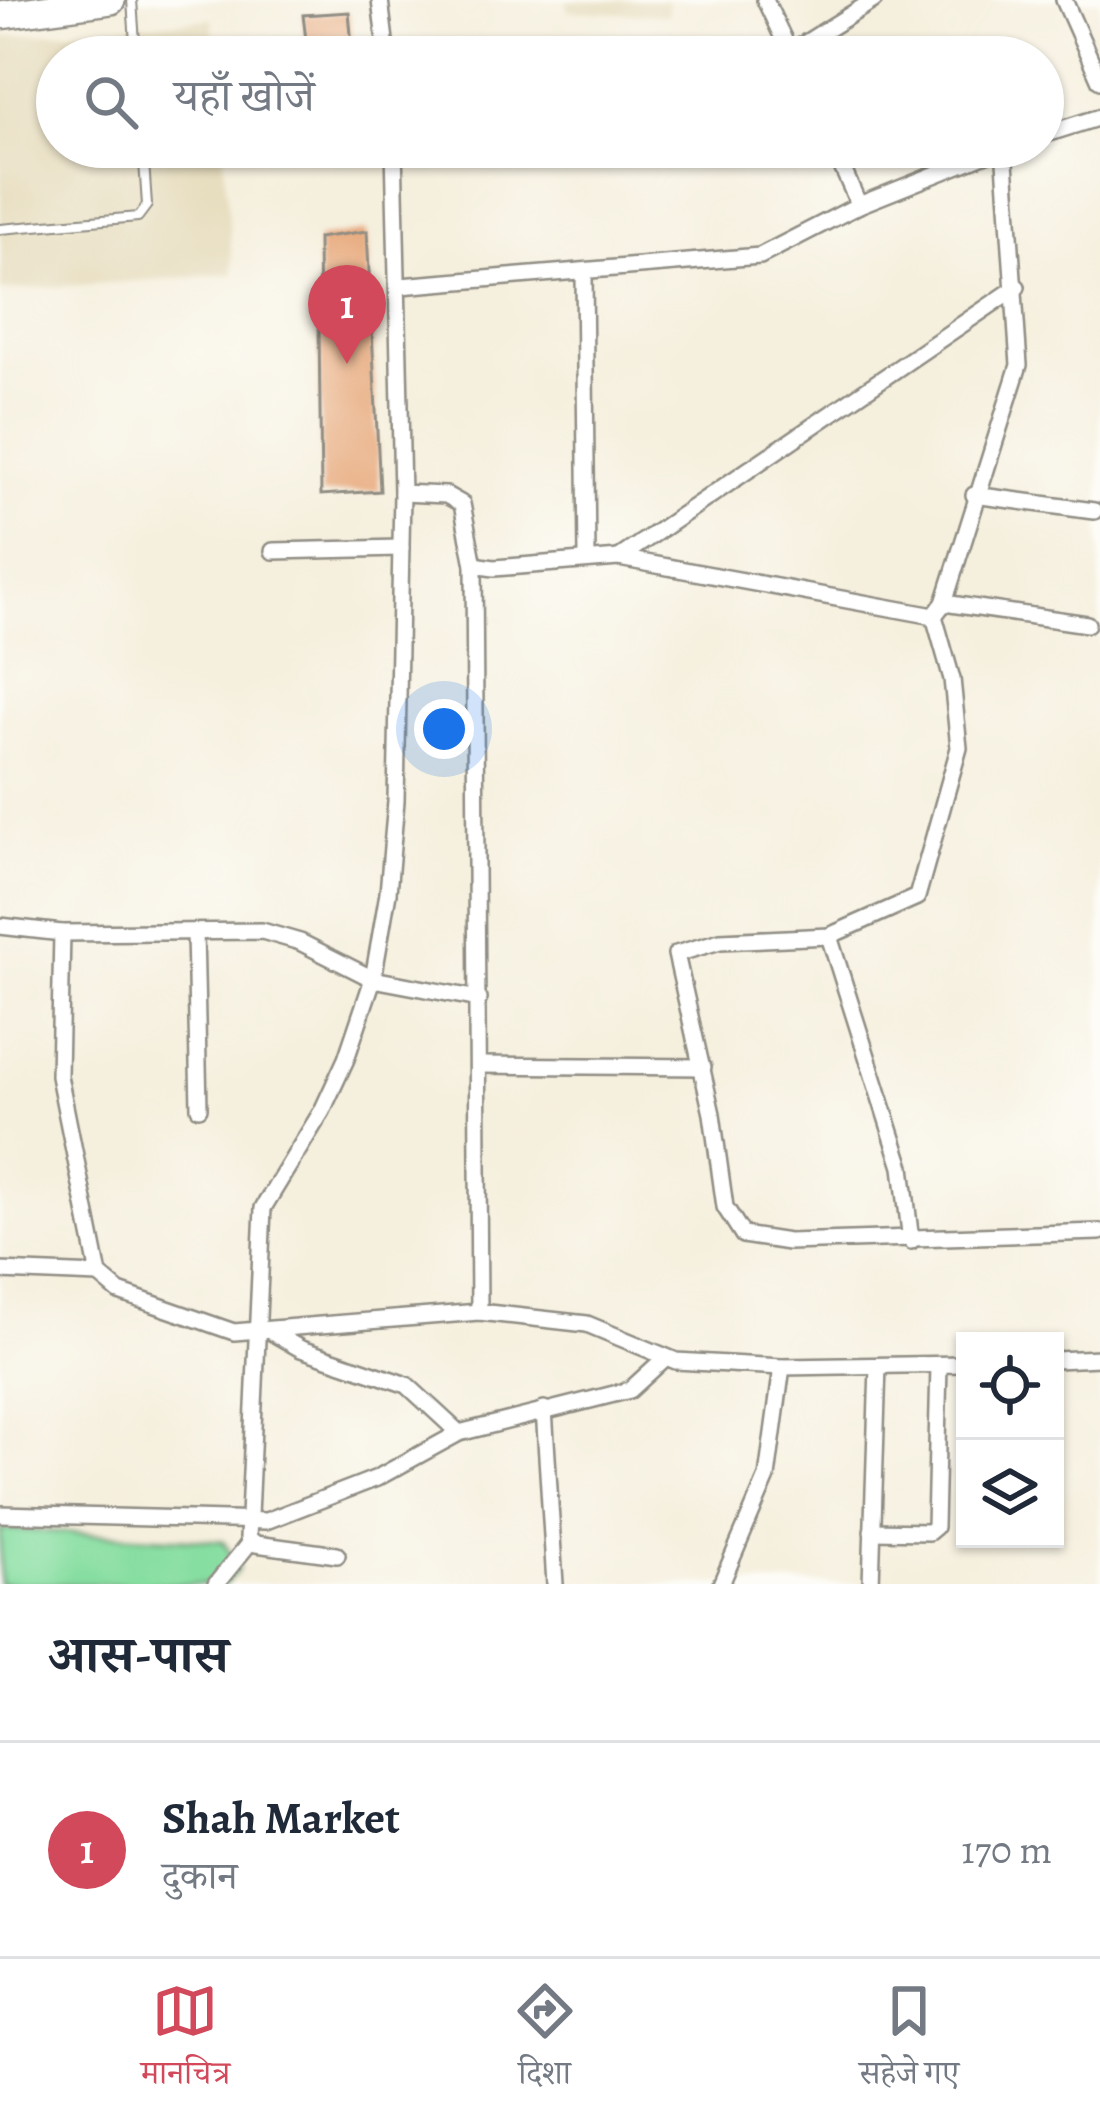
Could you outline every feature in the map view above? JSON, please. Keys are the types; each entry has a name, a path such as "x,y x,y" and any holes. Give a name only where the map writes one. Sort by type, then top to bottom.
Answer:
{"highway":[{"path":"0,15 111,0"}],"street":[{"path":"380,0 384,36"},
{"path":"765,0 780,36"},
{"path":"819,36 874,0"},
{"path":"1064,0 1100,81"},
{"path":"1064,129 1100,118"},
{"path":"216,1584 250,1541 247,1523 265,1333 263,1208 332,1091 373,979 396,801 402,494 395,168"},
{"path":"842,168 859,205"},
{"path":"400,286 760,256 859,205 952,168"},
{"path":"1006,168 1017,287 1017,375 939,610 959,748 921,892 897,909 829,936 720,940 676,954 703,1067 725,1207 742,1235 788,1242 911,1241 1100,1232"},
{"path":"584,274 587,558"},
{"path":"620,558 1017,287"},
{"path":"402,494 458,500 467,515 474,565 482,1065 479,1312"},
{"path":"974,495 1094,512"},
{"path":"273,551 401,548"},
{"path":"474,565 494,568 620,558 939,610 1088,624"},
{"path":"0,926 62,933 275,933 373,979 478,999"},
{"path":"195,932 199,1108"},
{"path":"62,933 59,1076 99,1275"},
{"path":"829,936 902,1168 911,1241"},
{"path":"482,1065 703,1067"},
{"path":"0,1271 99,1275 119,1292 188,1319 265,1333 407,1385 459,1433"},
{"path":"265,1333 479,1312 587,1324 665,1358 782,1366 956,1364"},
{"path":"0,1514 247,1523 346,1492 459,1433 630,1390 665,1358"},
{"path":"1064,1360 1100,1358"},
{"path":"872,1531 928,1532 935,1527 939,1365"},
{"path":"721,1584 767,1478 782,1366"},
{"path":"871,1584 878,1366"},
{"path":"544,1409 555,1584"},
{"path":"250,1541 337,1555"}],"lane":[{"path":"132,0 135,36"},
{"path":"0,229 138,217 148,205 145,168"}],"shaded area":[{"path":"567,0 667,0 668,15 568,11"},
{"path":"212,19 213,36 36,36 36,168 225,168 233,274 0,291 0,37"}],"green space":[{"path":"0,1529 223,1541 239,1568 225,1584 0,1584"}],"building":[{"path":"349,12 351,36 306,36 303,15"},
{"path":"367,231 380,491 321,495 318,238"}],"place":[{"name":"Shah Market","path":"347,364"}]}
